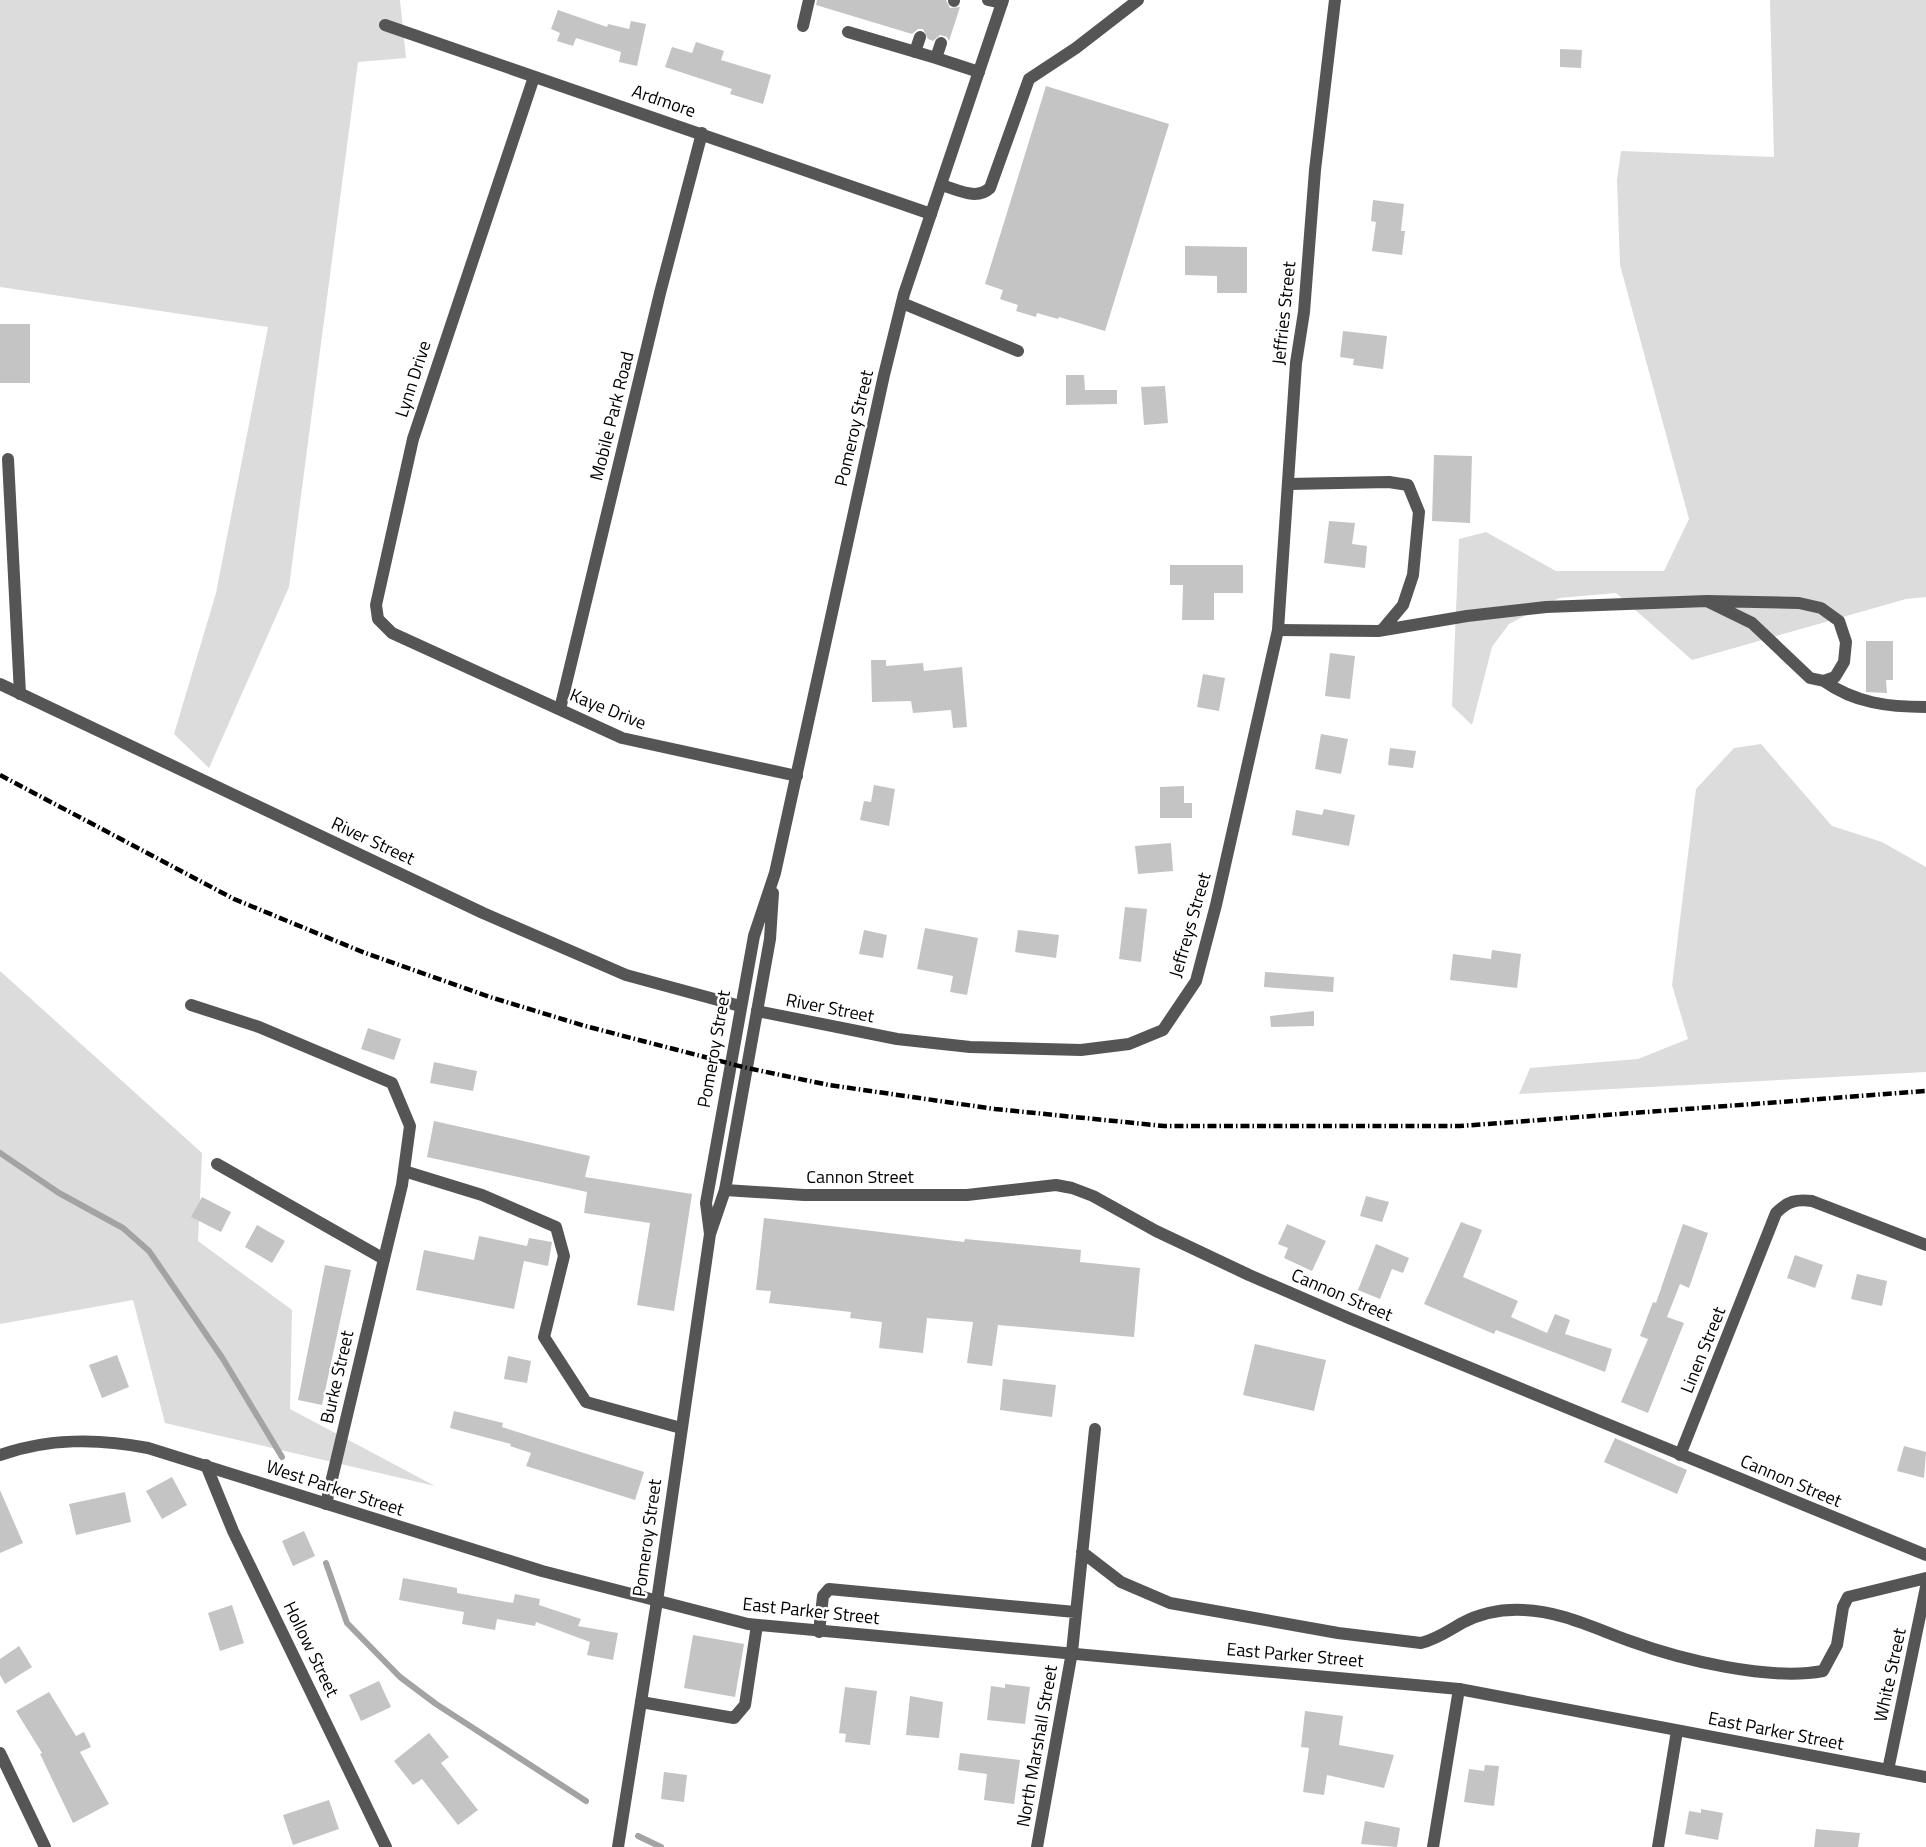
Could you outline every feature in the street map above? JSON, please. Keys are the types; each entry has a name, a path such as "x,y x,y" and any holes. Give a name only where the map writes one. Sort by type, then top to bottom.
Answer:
{"street":[{"path":"803,26 809,0"},
{"path":"988,0 1002,2"},
{"path":"941,185 977,195 990,188 1029,79 1076,48 1138,0"},
{"name":"Jeffries Street","path":"1278,630 1296,363 1304,312 1315,170 1335,0"},
{"name":"Pomeroy Street","path":"710,1234 706,1203 754,936 775,873 902,303 1002,2"},
{"name":"Ardmore","path":"385,25 931,214"},
{"path":"848,32 979,72"},
{"path":"915,52 920,36"},
{"path":"936,58 941,43"},
{"name":"Lynn Drive","path":"449,659 392,633 378,619 376,605 413,439 424,401 534,78"},
{"name":"Mobile Park Road","path":"560,709 660,293 702,133"},
{"path":"902,303 1018,351"},
{"path":"8,459 20,693"},
{"path":"1288,484 1389,482 1408,485 1419,512 1413,575 1402,605 1382,630"},
{"path":"1278,630 1382,630 1546,606 1707,601 1800,603 1821,608 1839,621 1846,642 1844,662 1834,677 1824,681"},
{"path":"1707,601 1752,623 1810,678 1824,681 1857,700 1879,705 1926,707"},
{"name":"Jeffreys Street","path":"897,1039 970,1047 1081,1050 1129,1044 1163,1030 1196,981 1219,893 1278,630"},
{"name":"Kaye Drive","path":"449,659 622,738 797,776"},
{"name":"River Street","path":"0,684 483,913 615,970 740,1006"},
{"name":"Pomeroy Street","path":"618,1847 657,1601 710,1234 725,1190 770,939 775,873"},
{"name":"Burke Street","path":"190,1005 259,1027 392,1083 410,1126 404,1171 326,1504"},
{"name":"River Street","path":"757,1011 897,1039"},
{"path":"218,1164 384,1259"},
{"path":"404,1171 482,1195 556,1227 564,1256 544,1337 586,1402 681,1428"},
{"name":"Cannon Street","path":"725,1190 804,1195 967,1195 1056,1185 1072,1188 1093,1196 1177,1240 1310,1301 1926,1555"},
{"name":"Linen Street","path":"1680,1455 1776,1213 1785,1204 1797,1199 1812,1201 1926,1245"},
{"name":"North Marshall Street","path":"1037,1847 1072,1652 1095,1429"},
{"name":"West Parker Street","path":"0,1455 49,1442 82,1440 115,1442 148,1448 542,1571 657,1601"},
{"name":"Hollow Street","path":"206,1465 233,1531 386,1847"},
{"path":"1082,1552 1121,1582 1147,1596 1221,1614 1421,1643 1434,1640 1464,1622 1502,1610 1527,1610 1563,1617 1636,1644 1707,1663 1802,1675 1823,1671 1837,1645 1843,1607 1848,1597 1926,1578"},
{"name":"White Street","path":"1888,1770 1926,1587"},
{"path":"819,1632 823,1596 829,1589 1075,1612"},
{"name":"East Parker Street","path":"657,1601 698,1613 757,1625 819,1632 1072,1652 1459,1689 1926,1777"},
{"path":"641,1702 734,1718 745,1706 757,1625"},
{"path":"1433,1847 1459,1689"},
{"path":"1658,1847 1677,1731"},
{"path":"0,1753 45,1847"}],"shaded area":[{"path":"0,0 400,0 406,58 358,62 289,587 209,768 174,734 216,593 268,327 0,287"},
{"path":"1770,0 1926,0 1926,597 1906,599 1692,660 1616,593 1559,598 1509,624 1492,647 1472,725 1452,706 1459,539 1486,532 1556,571 1664,571 1689,519 1620,265 1617,180 1621,151 1774,157"},
{"path":"1761,744 1832,826 1882,842 1926,867 1926,1072 1519,1094 1530,1068 1638,1059 1688,1039 1672,985 1696,789 1734,748"},
{"path":"0,971 202,1153 198,1241 292,1310 290,1409 435,1486 165,1423 133,1300 0,1324"}],"building":[{"path":"817,0 946,0 950,8 960,7 949,41 947,37 940,35 933,41 928,39 923,29 918,29 912,34 816,5"},
{"path":"558,10 607,27 608,24 629,29 631,21 646,24 637,66 619,62 621,52 576,38 573,46 557,41 560,33 551,29"},
{"path":"696,42 724,51 721,60 771,75 763,104 730,94 732,89 665,67 672,47 692,53"},
{"path":"1560,49 1582,50 1581,68 1560,67"},
{"path":"1046,86 1169,124 1105,331 1059,317 1058,319 1037,313 1036,317 1016,311 1018,305 1000,299 1003,290 985,284"},
{"path":"1373,200 1404,204 1401,231 1405,231 1402,255 1372,251 1376,222 1371,221"},
{"path":"1185,246 1247,247 1247,293 1217,293 1217,276 1185,275"},
{"path":"0,324 30,324 30,383 0,383"},
{"path":"1343,331 1387,336 1383,369 1353,365 1354,359 1340,357"},
{"path":"1066,375 1084,375 1085,390 1117,390 1117,404 1066,405"},
{"path":"1165,386 1168,423 1144,425 1141,387"},
{"path":"1434,455 1472,456 1470,523 1432,521"},
{"path":"1329,521 1355,523 1352,544 1367,546 1365,568 1324,563"},
{"path":"1170,565 1243,565 1243,593 1214,593 1214,620 1182,620 1183,585 1170,585"},
{"path":"1866,641 1893,641 1893,680 1886,680 1887,693 1866,692"},
{"path":"1330,653 1355,656 1350,699 1325,696"},
{"path":"871,660 886,660 886,666 923,663 924,671 962,667 967,727 953,728 951,710 913,713 911,701 872,702"},
{"path":"1203,674 1225,678 1219,711 1197,707"},
{"path":"1321,734 1348,739 1341,774 1315,769"},
{"path":"1390,748 1416,751 1413,768 1388,765"},
{"path":"874,785 895,789 889,826 860,820 864,801 871,802"},
{"path":"1184,786 1184,803 1192,803 1192,818 1160,818 1160,787"},
{"path":"1324,809 1355,815 1349,846 1292,835 1296,810 1322,815"},
{"path":"1171,843 1173,871 1138,874 1135,846"},
{"path":"1125,907 1147,909 1141,962 1119,959"},
{"path":"925,928 978,938 967,995 950,992 953,976 917,969"},
{"path":"864,930 887,935 883,958 859,954"},
{"path":"1018,930 1059,935 1056,958 1015,952"},
{"path":"1492,950 1521,954 1517,988 1450,980 1453,954 1491,959"},
{"path":"1265,972 1334,977 1333,992 1264,987"},
{"path":"1314,1011 1314,1026 1271,1027 1270,1016"},
{"path":"368,1028 401,1039 394,1060 361,1049"},
{"path":"434,1062 477,1071 473,1091 430,1083"},
{"path":"434,1121 590,1156 585,1177 692,1194 674,1311 637,1305 650,1223 584,1213 587,1192 427,1157"},
{"path":"1366,1196 1389,1202 1382,1222 1360,1216"},
{"path":"202,1197 231,1212 221,1232 191,1217"},
{"path":"764,1218 964,1242 965,1239 1081,1250 1080,1262 1140,1268 1134,1337 998,1325 992,1366 967,1363 973,1322 927,1318 923,1353 879,1348 882,1322 850,1318 851,1312 769,1303 771,1291 756,1290"},
{"path":"1461,1222 1482,1230 1463,1277 1518,1301 1511,1317 1547,1333 1555,1314 1570,1320 1565,1334 1612,1349 1605,1372 1496,1330 1494,1334 1424,1304"},
{"path":"1287,1224 1326,1241 1312,1271 1284,1258 1288,1248 1278,1244"},
{"path":"1683,1224 1708,1233 1689,1288 1680,1284 1667,1317 1684,1323 1648,1413 1621,1402 1648,1339 1640,1336 1653,1302 1656,1303"},
{"path":"257,1225 285,1241 272,1263 245,1247"},
{"path":"479,1236 527,1246 529,1238 552,1242 548,1266 524,1261 514,1309 416,1290 424,1250 474,1260"},
{"path":"1376,1244 1409,1258 1403,1273 1392,1269 1380,1299 1358,1290"},
{"path":"1795,1255 1823,1265 1815,1288 1787,1278"},
{"path":"325,1265 351,1270 322,1405 298,1400"},
{"path":"1857,1274 1887,1281 1882,1306 1851,1299"},
{"path":"1255,1344 1326,1360 1314,1411 1243,1395"},
{"path":"117,1355 129,1387 102,1398 89,1365"},
{"path":"508,1356 531,1361 527,1383 504,1379"},
{"path":"1003,1379 1056,1385 1052,1417 1000,1410"},
{"path":"454,1411 503,1423 502,1427 644,1472 635,1500 526,1466 531,1453 510,1446 511,1444 450,1428"},
{"path":"1615,1438 1687,1470 1677,1494 1604,1462"},
{"path":"1904,1446 1926,1452 1924,1478 1897,1471"},
{"path":"172,1477 187,1505 162,1519 146,1491"},
{"path":"0,1490 23,1543 0,1553"},
{"path":"125,1492 131,1522 76,1535 69,1504"},
{"path":"304,1531 315,1556 293,1566 282,1541"},
{"path":"403,1578 457,1588 457,1593 513,1603 515,1594 540,1599 539,1605 581,1619 578,1626 618,1633 613,1660 587,1655 590,1642 536,1622 535,1626 497,1619 495,1630 462,1624 464,1612 399,1600"},
{"path":"232,1605 244,1643 220,1651 208,1613"},
{"path":"693,1635 744,1644 735,1697 684,1688"},
{"path":"19,1646 32,1667 5,1684 0,1675 0,1659"},
{"path":"379,1681 391,1707 361,1721 349,1695"},
{"path":"1005,1684 1030,1687 1025,1724 987,1720 991,1686 1005,1688"},
{"path":"845,1687 877,1691 870,1745 845,1742 846,1734 839,1733"},
{"path":"49,1692 76,1736 84,1732 91,1747 80,1752 109,1804 73,1823 40,1754 42,1753 16,1711"},
{"path":"910,1696 943,1702 939,1738 906,1735"},
{"path":"1305,1711 1343,1716 1339,1745 1394,1755 1384,1788 1327,1775 1324,1795 1303,1792 1309,1748 1301,1747"},
{"path":"429,1733 449,1757 441,1763 478,1810 458,1825 422,1779 413,1785 394,1761"},
{"path":"960,1753 1020,1760 1014,1804 984,1800 987,1774 958,1770"},
{"path":"1485,1765 1499,1766 1494,1806 1464,1802 1469,1769 1484,1771"},
{"path":"664,1772 687,1775 684,1802 661,1799"},
{"path":"329,1800 339,1829 293,1845 283,1815"},
{"path":"1701,1809 1723,1813 1718,1840 1685,1834 1689,1811 1701,1813"},
{"path":"1365,1821 1400,1828 1397,1847 1361,1844"},
{"path":"1816,1829 1860,1833 1858,1847 1814,1847"}],"waterway":[{"path":"0,1153 59,1193 123,1228 149,1251 223,1359 282,1457"},
{"path":"326,1563 347,1623 400,1677 436,1704 586,1801"},
{"path":"638,1836 661,1847"}],"railway":[{"path":"0,775 234,899 365,953 490,997 585,1026 747,1068 829,1085 995,1109 1164,1126 1460,1126 1926,1091"}]}
